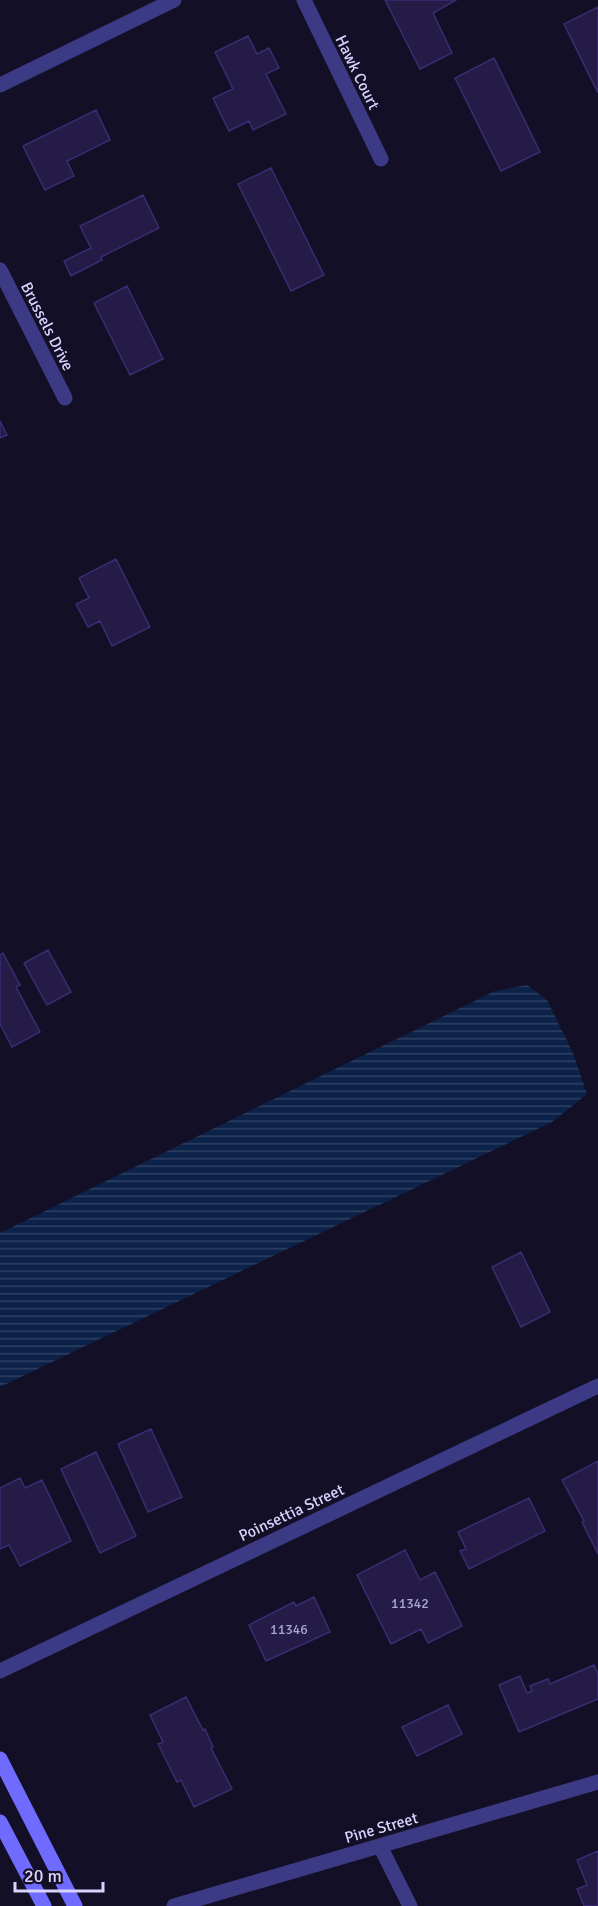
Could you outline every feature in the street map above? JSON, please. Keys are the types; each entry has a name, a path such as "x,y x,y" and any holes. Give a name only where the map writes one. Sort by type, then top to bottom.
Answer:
{"street":[{"path":"0,85 174,0"},
{"name":"Hawk Court","path":"303,0 381,159"},
{"name":"Brussels Drive","path":"0,270 64,398"},
{"name":"Poinsettia Street","path":"0,1671 598,1386"},
{"path":"0,1759 75,1906"},
{"name":"Pine Street","path":"174,1906 598,1782"},
{"path":"0,1822 44,1906"},
{"path":"380,1846 410,1906"}],"water":[{"path":"527,985 547,1000 573,1053 587,1094 552,1122 0,1387 0,1233 495,991"}],"building":[{"path":"385,0 456,0 433,13 452,53 420,69"},
{"path":"598,7 598,93 564,24"},
{"path":"248,36 257,54 269,48 279,68 266,74 286,114 253,130 249,121 229,131 213,98 233,89 215,52"},
{"path":"494,58 540,152 501,171 455,78"},
{"path":"96,110 110,140 67,161 74,176 45,190 23,146"},
{"path":"271,168 324,275 291,291 238,184"},
{"path":"143,195 159,228 101,257 102,260 71,276 64,261 91,248 80,226"},
{"path":"127,286 163,359 130,375 94,303"},
{"path":"0,421 7,435 0,438"},
{"path":"116,559 150,627 112,646 100,621 88,627 76,604 89,598 79,578"},
{"path":"48,950 71,992 47,1005 24,963"},
{"path":"3,953 20,985 16,987 40,1032 12,1047 0,1024 0,955"},
{"path":"521,1252 550,1312 521,1327 492,1267"},
{"path":"151,1429 182,1497 148,1512 118,1444"},
{"path":"96,1452 136,1536 100,1553 61,1469"},
{"path":"598,1461 598,1554 582,1522 584,1521 562,1480"},
{"path":"20,1478 25,1488 42,1480 71,1541 20,1566 9,1545 0,1549 0,1488"},
{"path":"529,1498 545,1531 469,1569 460,1551 466,1549 458,1532"},
{"path":"405,1550 420,1580 435,1572 462,1626 428,1643 421,1629 391,1644 357,1575"},
{"path":"314,1597 330,1632 266,1661 249,1625 294,1602 296,1606"},
{"path":"594,1665 598,1674 598,1699 519,1732 499,1685 520,1676 527,1693 532,1691 530,1686 548,1679 550,1684"},
{"path":"186,1697 203,1730 205,1729 213,1747 211,1748 232,1789 194,1807 181,1780 177,1782 158,1744 163,1742 150,1715"},
{"path":"448,1705 462,1734 417,1756 402,1727"},
{"path":"598,1851 598,1906 584,1906 577,1889 587,1885 577,1860"}]}
